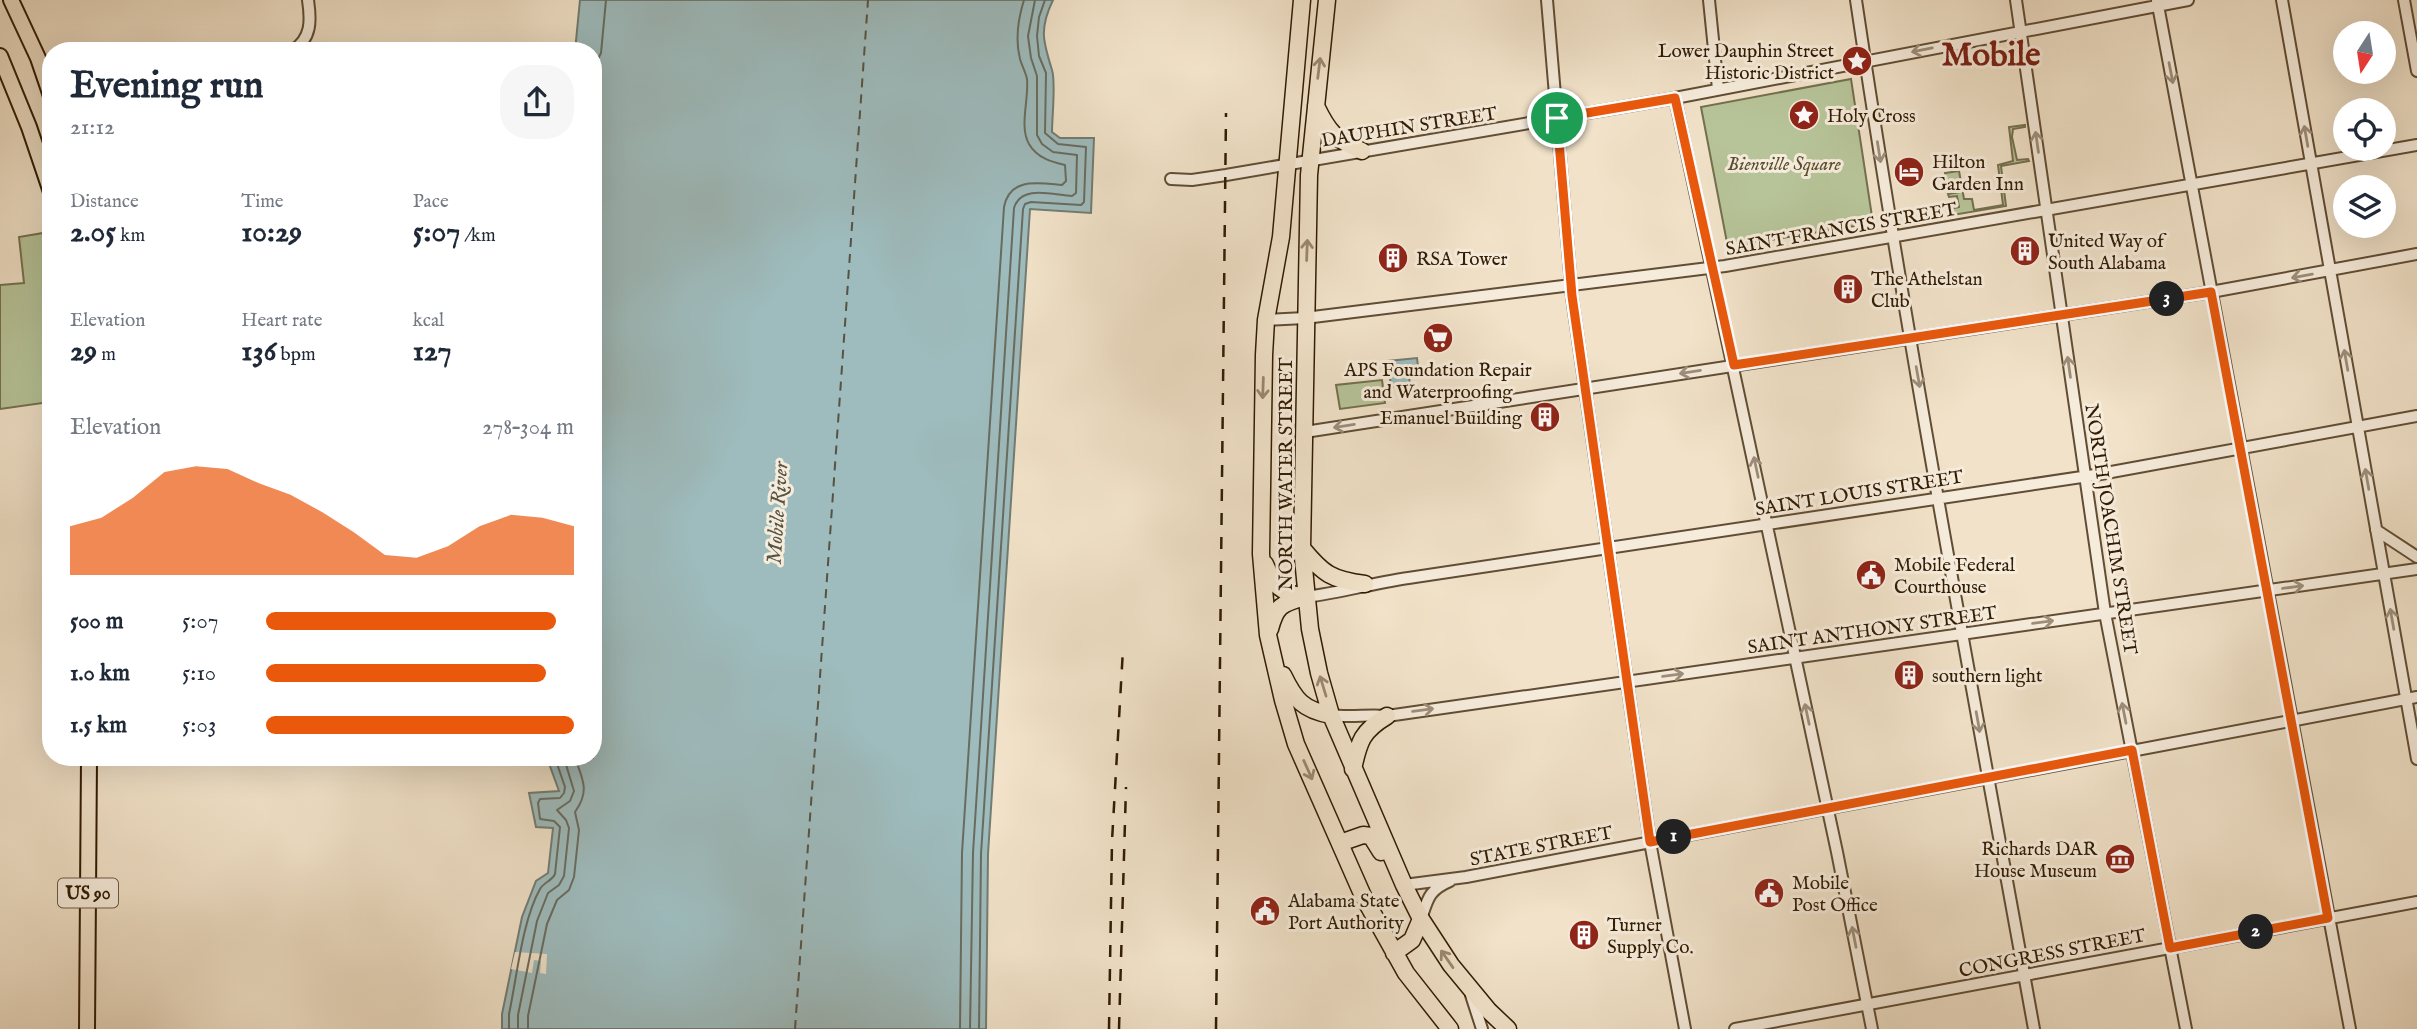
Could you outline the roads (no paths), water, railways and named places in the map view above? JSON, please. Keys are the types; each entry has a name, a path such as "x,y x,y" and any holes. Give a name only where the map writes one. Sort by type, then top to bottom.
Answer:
{"highway":[{"name":"NORTH WATER STREET","path":"1302,0 1282,237 1266,320 1261,554 1268,635 1296,744 1363,896 1406,974 1450,1029"},
{"name":"NORTH WATER STREET","path":"1327,0 1310,160 1305,318 1302,548 1310,629 1331,715 1404,885 1421,919 1467,986 1508,1029"},
{"path":"1315,105 1329,131 1336,138 1362,150"},
{"path":"1302,548 1317,567 1330,577 1365,584"},
{"path":"1261,554 1275,585 1283,593 1306,597"},
{"path":"1268,635 1278,608 1306,597"},
{"path":"1272,654 1293,695 1315,712 1331,715"},
{"path":"1353,769 1359,743 1365,732 1387,716"},
{"path":"1340,843 1363,835 1373,837 1389,871 1404,885"},
{"path":"1394,953 1412,940 1421,919"}],"main road":[{"path":"10,0 42,73"},
{"path":"22,0 23,25"},
{"path":"0,56 42,165"},
{"name":"US 90","path":"86,1029 89,766"}],"street":[{"path":"303,42 309,31 308,0"},
{"path":"1547,0 1571,286 1650,842 1685,1029"},
{"path":"1709,0 1718,89"},
{"path":"1856,0 1938,498 2034,1029"},
{"name":"NORTH JOACHIM STREET","path":"2017,0 2105,613 2186,1029"},
{"name":"DAUPHIN STREET","path":"1171,179 1192,180 1675,98 2157,3 2188,0"},
{"path":"2282,0 2384,574 2412,698 2417,759"},
{"path":"2404,0 2417,71"},
{"path":"2157,3 2350,1029"},
{"path":"1675,98 1768,523 1872,1029"},
{"name":"SAINT FRANCIS STREET","path":"1266,320 1305,318 1711,267 2417,145"},
{"path":"1305,432 2211,292 2417,254"},
{"name":"SAINT LOUIS STREET","path":"1306,597 1352,590 1365,584 2085,476 2417,416"},
{"path":"2376,530 2417,557"},
{"name":"SAINT ANTHONY STREET","path":"1331,715 1387,716 2417,569"},
{"name":"STATE STREET","path":"1404,885 1456,878 2412,698"},
{"name":"STATE STREET","path":"1421,919 1429,895 1434,889 1456,878"},
{"name":"CONGRESS STREET","path":"1735,1029 2417,902"},
{"path":"1467,986 1482,1029"}],"water":[{"name":"Mobile River","path":"580,0 1053,0 1044,27 1046,51 1053,75 1052,132 1060,138 1094,138 1091,213 1030,209 988,854 986,1029 502,1029 502,1014 522,917 536,881 548,873 553,828 536,827 529,793 559,791 550,766 602,766 602,42 576,42"},
{"path":"1417,358 1419,374 1409,376 1410,385 1391,387 1388,361"}],"railway":[{"path":"1216,1029 1226,113"},
{"path":"1109,1029 1112,841 1123,649"},
{"path":"1119,1029 1126,787"}],"place":[{"name":"Lower Dauphin Street Historic District","path":"1857,61"},
{"name":"Holy Cross","path":"1804,115"},
{"name":"Hilton Garden Inn","path":"1909,172"},
{"name":"United Way of South Alabama","path":"2025,251"},
{"name":"RSA Tower","path":"1393,258"},
{"name":"The Athelstan Club","path":"1848,289"},
{"name":"APS Foundation Repair and Waterproofing","path":"1438,338"},
{"name":"Emanuel Building","path":"1545,417"},
{"name":"Mobile Federal Courthouse","path":"1871,575"},
{"name":"southern light","path":"1909,675"},
{"name":"Richards DAR House Museum","path":"2120,859"},
{"name":"Mobile Post Office","path":"1769,893"},
{"name":"Alabama State Port Authority","path":"1265,911"},
{"name":"Turner Supply Co.","path":"1584,935"}],"district":[{"name":"Mobile","path":"1991,53"}],"park label":[{"name":"Bienville Square","path":"1784,163"}]}
